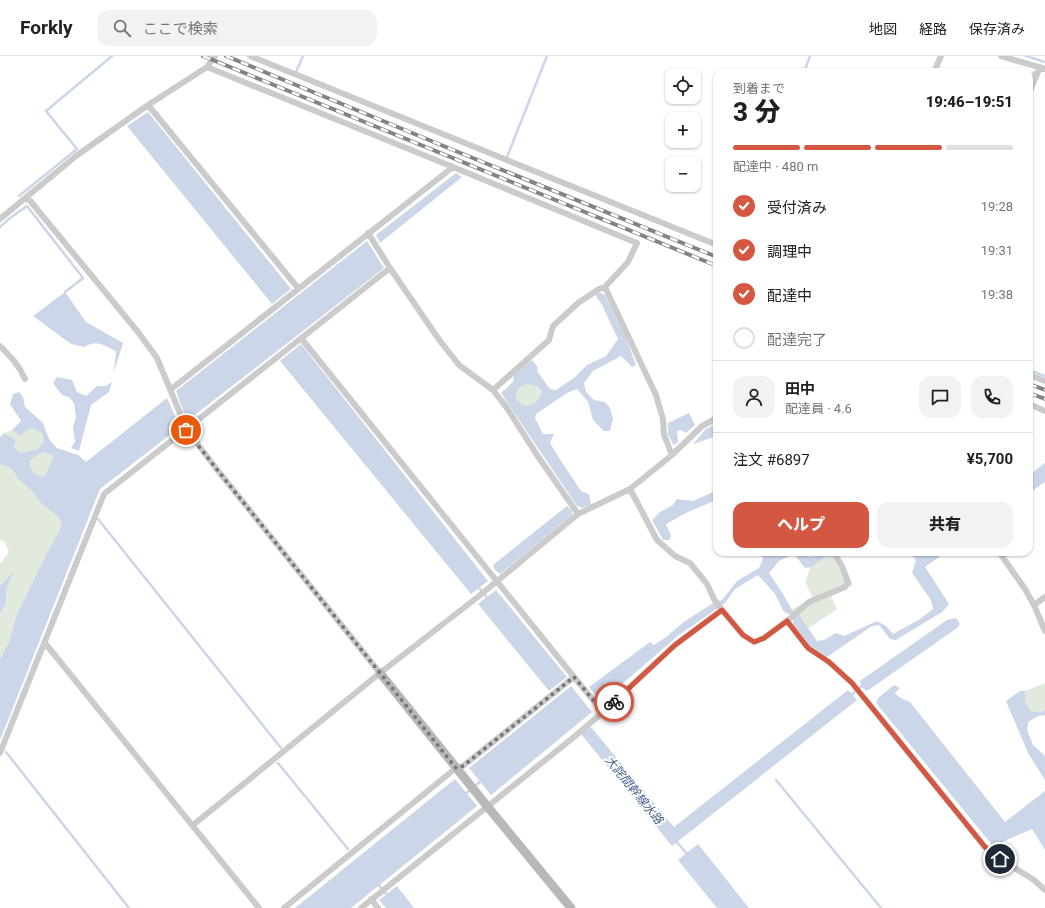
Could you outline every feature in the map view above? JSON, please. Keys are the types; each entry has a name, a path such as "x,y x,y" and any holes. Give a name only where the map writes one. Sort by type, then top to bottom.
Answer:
{"street":[{"path":"0,219 76,156 148,105 207,67 215,56"},
{"path":"250,56 713,243"},
{"path":"936,68 941,56"},
{"path":"1001,56 1042,68 1033,86"},
{"path":"207,67 453,166 637,243 628,262 602,288 578,303 553,326 549,340 493,390"},
{"path":"148,105 298,288"},
{"path":"170,390 453,166"},
{"path":"27,197 138,332 157,358 186,430 456,768 571,908"},
{"path":"368,234 440,342 459,365 493,390 578,514"},
{"path":"0,753 104,494 390,268"},
{"path":"602,288 656,395 663,419 664,435 672,455"},
{"path":"301,338 603,712"},
{"path":"0,346 12,357 20,368 25,379"},
{"path":"1033,376 1045,381"},
{"path":"1033,406 1045,411"},
{"path":"193,825 380,673 497,581 578,514 630,489 672,455 702,426 713,420"},
{"path":"630,489 657,540 675,556 690,563 707,584 714,599 722,610 743,635 754,642 764,638 787,621 808,602 845,587 848,582 842,566 836,556"},
{"path":"1002,556 1025,589 1034,605 1045,631"},
{"path":"1034,605 1045,597"},
{"path":"361,908 581,731 675,645 722,610"},
{"path":"787,621 808,648 829,662 852,683 985,847 1000,859 1034,880 1045,890"},
{"path":"45,643 259,908"},
{"path":"284,908 456,768 463,766 574,677"},
{"path":"371,899 378,908"}],"shaded area":[{"path":"527,384 537,386 542,394 536,403 525,406 517,400 516,394 519,388"},
{"path":"31,428 42,433 44,443 37,449 21,453 14,447 16,440 4,433 12,430 19,436"},
{"path":"44,452 54,456 45,475 35,475 32,471 30,461 34,457"},
{"path":"0,465 4,465 13,470 17,478 32,491 41,503 58,517 61,521 61,527 16,616 9,642 0,659 0,614 6,604 7,587 13,573 0,586 0,564 9,552 4,541 0,540"},
{"path":"823,556 838,556 853,585 831,596 837,609 803,632 789,611 813,598 805,582 812,563"},
{"path":"1045,683 1045,710 1041,712 1032,712 1025,701 1025,691"}],"water":[{"path":"148,112 291,289 272,304 127,126"},
{"path":"456,173 462,177 380,243 376,235"},
{"path":"367,241 384,268 187,421 176,391"},
{"path":"65,292 86,322 123,343 114,372 116,351 96,343 84,347 71,344 33,316"},
{"path":"599,292 605,295 626,338 636,365 632,367 621,356 593,371 584,383 586,392 594,400 605,402 610,408 613,419 610,431 604,431 593,420 588,402 577,389 567,393 536,414 535,418 543,434 554,434 550,443 581,491 589,494 591,505 582,508 577,506 501,393 513,382 514,374 532,360 538,368 537,371 550,389 556,390 574,378 587,365 606,356 618,339 601,303 595,295","holes":["527,384 537,386 542,393 539,399 531,405 525,406 517,400 516,394 519,388"]},
{"path":"301,344 488,581 471,594 280,361"},
{"path":"57,377 72,380 77,392 86,396 97,386 106,386 112,382 109,392 91,405 79,451 71,448 75,442 73,428 76,417 74,403 69,397 62,395 53,383"},
{"path":"19,392 23,397 25,407 43,423 49,439 57,448 78,455 86,462 167,398 180,427 100,489 0,740 0,659 9,642 16,616 61,527 61,521 58,517 41,503 32,491 17,478 13,470 4,465 0,465 0,437 4,433 16,440 14,447 21,453 37,449 44,443 42,433 31,428 19,436 12,430 21,421 10,404 13,394","holes":["44,452 54,456 45,475 36,475 32,471 30,461 34,457"]},
{"path":"689,413 695,425 686,433 681,430 677,431 678,442 674,445 668,435 668,423"},
{"path":"713,425 713,437 693,444 706,429"},
{"path":"1045,463 1045,482 1033,490 1033,472"},
{"path":"713,492 713,501 688,512 666,524 671,536 669,540 663,540 652,520 660,512 673,505 677,499 693,501"},
{"path":"567,506 572,511 572,515 500,574 495,570 493,565"},
{"path":"762,556 790,556 779,561 769,573 795,615 799,615 817,641 824,640 836,633 844,636 877,621 886,626 893,634 920,619 933,609 931,600 912,573 916,560 912,556 940,556 925,567 949,604 942,612 896,640 890,639 879,625 872,626 827,657 808,644 793,624 793,619 789,614 784,612 775,594 758,575 735,589 725,603 679,635 622,684 602,704 589,687 650,642 654,645 685,621 713,603 722,600 737,581 759,568 763,559"},
{"path":"796,556 826,556 812,567 805,568"},
{"path":"14,571 7,587 6,604 0,614 0,586"},
{"path":"496,590 567,677 549,691 478,604"},
{"path":"956,618 960,624 957,628 867,691 861,687 860,681 947,620"},
{"path":"894,685 900,688 895,693 899,697 910,702 1005,822 1045,791 1045,850 1032,829 993,846 876,703 878,698"},
{"path":"571,686 592,712 491,795 469,768"},
{"path":"848,690 857,700 672,846 581,734 591,727 674,827"},
{"path":"1020,691 1025,691 1025,701 1032,712 1041,712 1045,710 1045,715 1038,716 1028,722 1027,730 1033,745 1045,756 1045,780 1028,753 1006,701"},
{"path":"455,779 477,806 351,908 295,908"},
{"path":"698,844 749,908 717,908 678,860"},
{"path":"397,886 414,908 386,908 379,900"}],"waterway":[{"path":"19,196 77,149 46,111 112,56"},
{"path":"296,72 303,56"},
{"path":"507,157 547,56"},
{"path":"806,68 810,56"},
{"path":"1026,56 1045,62"},
{"path":"0,227 27,206 83,278 65,292"},
{"path":"1033,372 1045,376"},
{"path":"98,519 281,748"},
{"path":"477,585 489,600"},
{"name":"大詫間幹線水路","path":"850,696 863,685"},
{"path":"6,752 129,908"},
{"path":"278,763 348,849"},
{"name":"大詫間幹線水路","path":"464,795 482,780"},
{"path":"776,780 881,908"},
{"path":"675,840 689,856"},
{"path":"377,883 388,896"}],"railway":[{"path":"203,56 713,264"},
{"path":"226,56 713,255"},
{"path":"1033,386 1045,390"},
{"path":"1033,394 1045,399"}],"way so far":[{"path":"186,430 456,768 463,766 574,677 603,712 614,702"}],"route":[{"path":"614,702 675,645 722,610 743,635 754,642 764,638 787,621 808,648 829,662 852,683 865,701 985,847 1000,859"}]}
